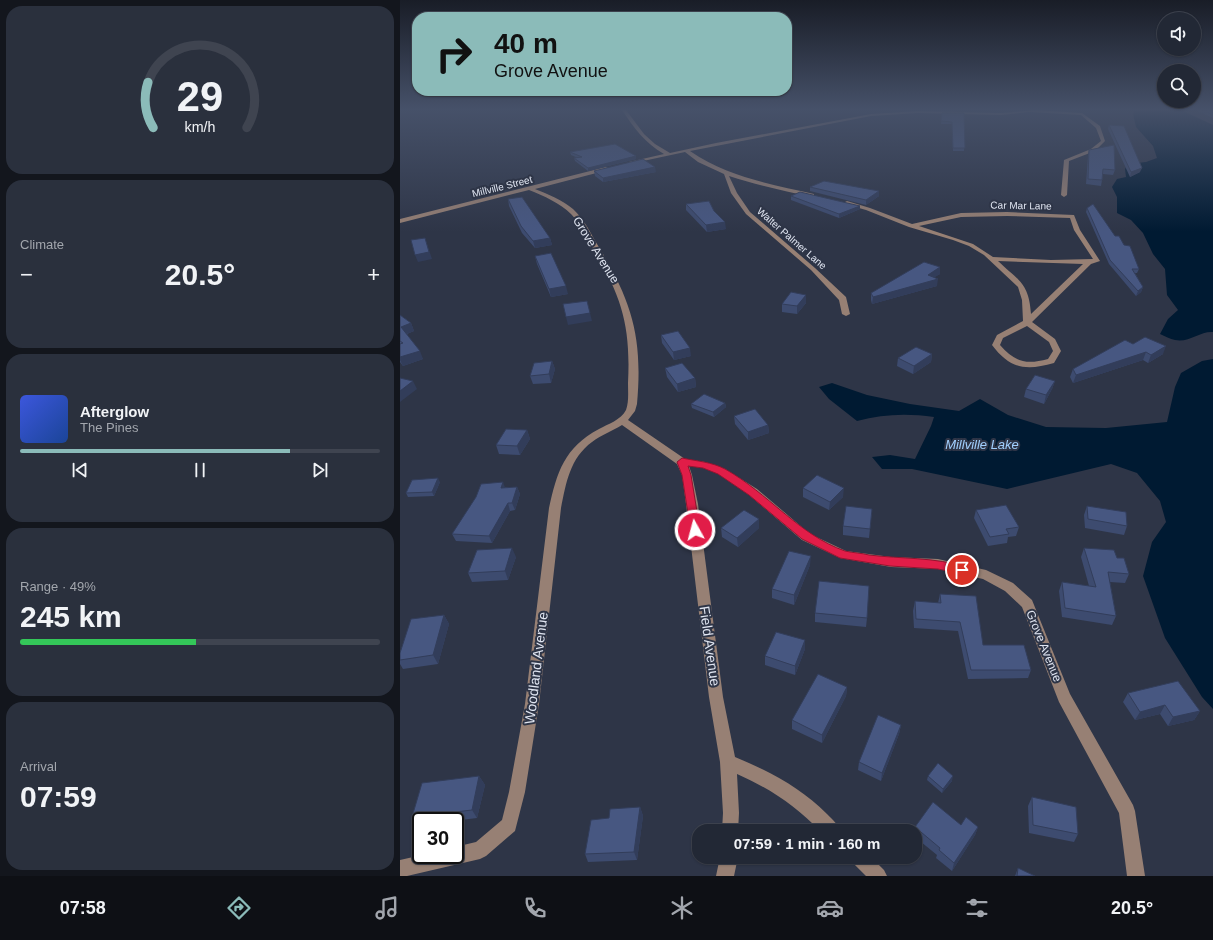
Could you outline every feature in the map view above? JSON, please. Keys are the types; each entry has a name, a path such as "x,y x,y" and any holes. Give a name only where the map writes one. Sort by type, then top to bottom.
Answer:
{"street":[{"path":"662,151 668,154"},
{"path":"624,165 686,151 705,164 726,175 816,196"},
{"path":"1064,195 1067,160 1091,151"},
{"name":"Millville Street","path":"400,221 609,168"},
{"name":"Walter Palmer Lane","path":"726,175 734,193 748,213 813,269 843,299 846,314"},
{"name":"Grove Avenue","path":"529,188 552,198 571,211 584,227 617,282 628,314 634,363 631,409 622,421 633,430 682,462 704,465 722,471 753,492 806,536 844,555 890,562 938,564 986,575 1008,587 1027,604 1064,697 1127,811 1136,876"},
{"path":"838,201 868,209 911,226 971,245 993,259 1021,286 1026,300 1027,322"},
{"name":"Car Mar Lane","path":"911,226 961,215 1007,214 1072,216 1077,230 1097,261 1089,262"},
{"path":"993,259 1089,262"},
{"path":"1027,322 1052,341 1057,351 1051,361 1035,366 1016,363 1003,354 996,346 1000,337 1027,322 1089,262"},
{"name":"Woodland Avenue","path":"400,869 480,850 509,825 517,792 532,704 556,508 561,479 565,466 573,453 594,436 622,421"},
{"name":"Field Avenue","path":"682,462 687,475 692,504 716,697 728,762 730,824"},
{"path":"728,762 753,773 780,788 806,806 825,824"},
{"path":"725,876 728,864"},
{"path":"866,864 878,876"}],"water":[{"path":"1155,151 1213,151 1213,332 1204,333 1185,340 1175,340 1160,334 1168,319 1178,310 1167,295 1165,269 1153,254 1143,233 1131,220 1117,213 1117,197 1112,187 1117,179 1126,177 1125,169 1128,164 1146,162 1157,158"},
{"name":"Millville Lake","path":"1213,359 1213,709 1202,697 1165,638 1143,576 1152,542 1166,522 1160,501 1137,473 1111,464 1007,489 912,469 882,469 872,457 890,455 915,459 934,417 895,415 857,421 829,399 819,387 832,383 867,395 910,404 959,411 980,399 1008,415 1046,427 1106,428 1167,422 1175,387 1181,373 1202,361"}],"building":[{"path":"627,151 636,156 588,168 574,158 582,157 570,152"},
{"path":"1089,151 1114,151 1115,170 1103,169 1102,180 1088,179"},
{"path":"1121,151 1135,151 1142,168 1131,172"},
{"path":"643,159 655,167 603,178 594,171"},
{"path":"824,181 879,191 866,200 810,187"},
{"path":"800,192 860,206 839,214 791,196"},
{"path":"522,197 550,238 533,241 521,226 508,199"},
{"path":"709,201 714,211 725,222 706,225 686,204"},
{"path":"1093,204 1115,236 1119,236 1124,245 1130,246 1139,269 1132,269 1143,287 1138,291 1110,260 1087,208"},
{"path":"425,238 429,252 415,255 411,240"},
{"path":"551,253 566,286 549,289 535,256"},
{"path":"924,262 940,267 928,275 938,279 873,297 871,293"},
{"path":"791,292 806,295 797,306 782,304"},
{"path":"587,301 590,313 566,317 563,304"},
{"path":"400,315 411,323 401,327 420,351 400,357 400,344 403,343 400,341"},
{"path":"678,331 690,348 673,352 661,335"},
{"path":"1145,337 1166,346 1151,355 1146,352 1076,375 1073,369 1125,340 1133,344"},
{"path":"916,347 932,354 914,366 898,358"},
{"path":"552,361 549,374 530,376 534,363"},
{"path":"682,363 695,378 677,384 665,368"},
{"path":"1035,375 1055,381 1046,395 1026,389"},
{"path":"400,378 413,381 400,391"},
{"path":"704,394 725,403 713,412 691,404"},
{"path":"755,409 768,425 748,432 734,416"},
{"path":"506,429 527,430 517,446 496,445"},
{"path":"817,475 844,488 830,502 803,488"},
{"path":"438,478 432,492 406,493 412,480"},
{"path":"503,482 501,488 517,487 512,503 508,503 489,536 452,534 476,497 481,484"},
{"path":"1006,505 1019,527 1006,529 1009,534 990,537 976,510"},
{"path":"846,506 872,509 870,529 843,526"},
{"path":"1087,506 1126,512 1127,526 1088,519"},
{"path":"744,510 759,519 737,538 721,528"},
{"path":"512,548 505,571 468,573 477,550"},
{"path":"1084,548 1114,550 1117,558 1124,558 1129,574 1108,572 1116,616 1065,608 1062,582 1096,587"},
{"path":"789,551 811,556 794,595 772,589"},
{"path":"819,581 869,586 867,618 815,613"},
{"path":"940,594 976,596 983,645 1024,645 1031,670 971,670 960,622 916,619 915,601 941,603"},
{"path":"444,615 433,655 400,660 400,653 411,619"},
{"path":"776,632 805,640 795,666 765,656"},
{"path":"818,674 847,687 822,735 792,720"},
{"path":"1178,681 1200,711 1173,717 1165,705 1140,712 1128,693"},
{"path":"878,715 901,725 882,773 859,762"},
{"path":"938,763 953,776 943,789 928,776"},
{"path":"479,776 472,810 455,812 413,812 422,783"},
{"path":"1032,797 1076,807 1078,834 1033,825"},
{"path":"933,802 961,825 966,817 978,827 954,863 939,850 940,848 922,833 922,824 917,824"},
{"path":"640,807 634,852 585,854 591,820 609,818 610,809"},
{"path":"1018,868 1035,876 1017,876"}],"route":[{"path":"695,530 687,475 682,462 704,465 722,471 753,492 806,536 844,555 890,562 938,564 962,570"}]}
